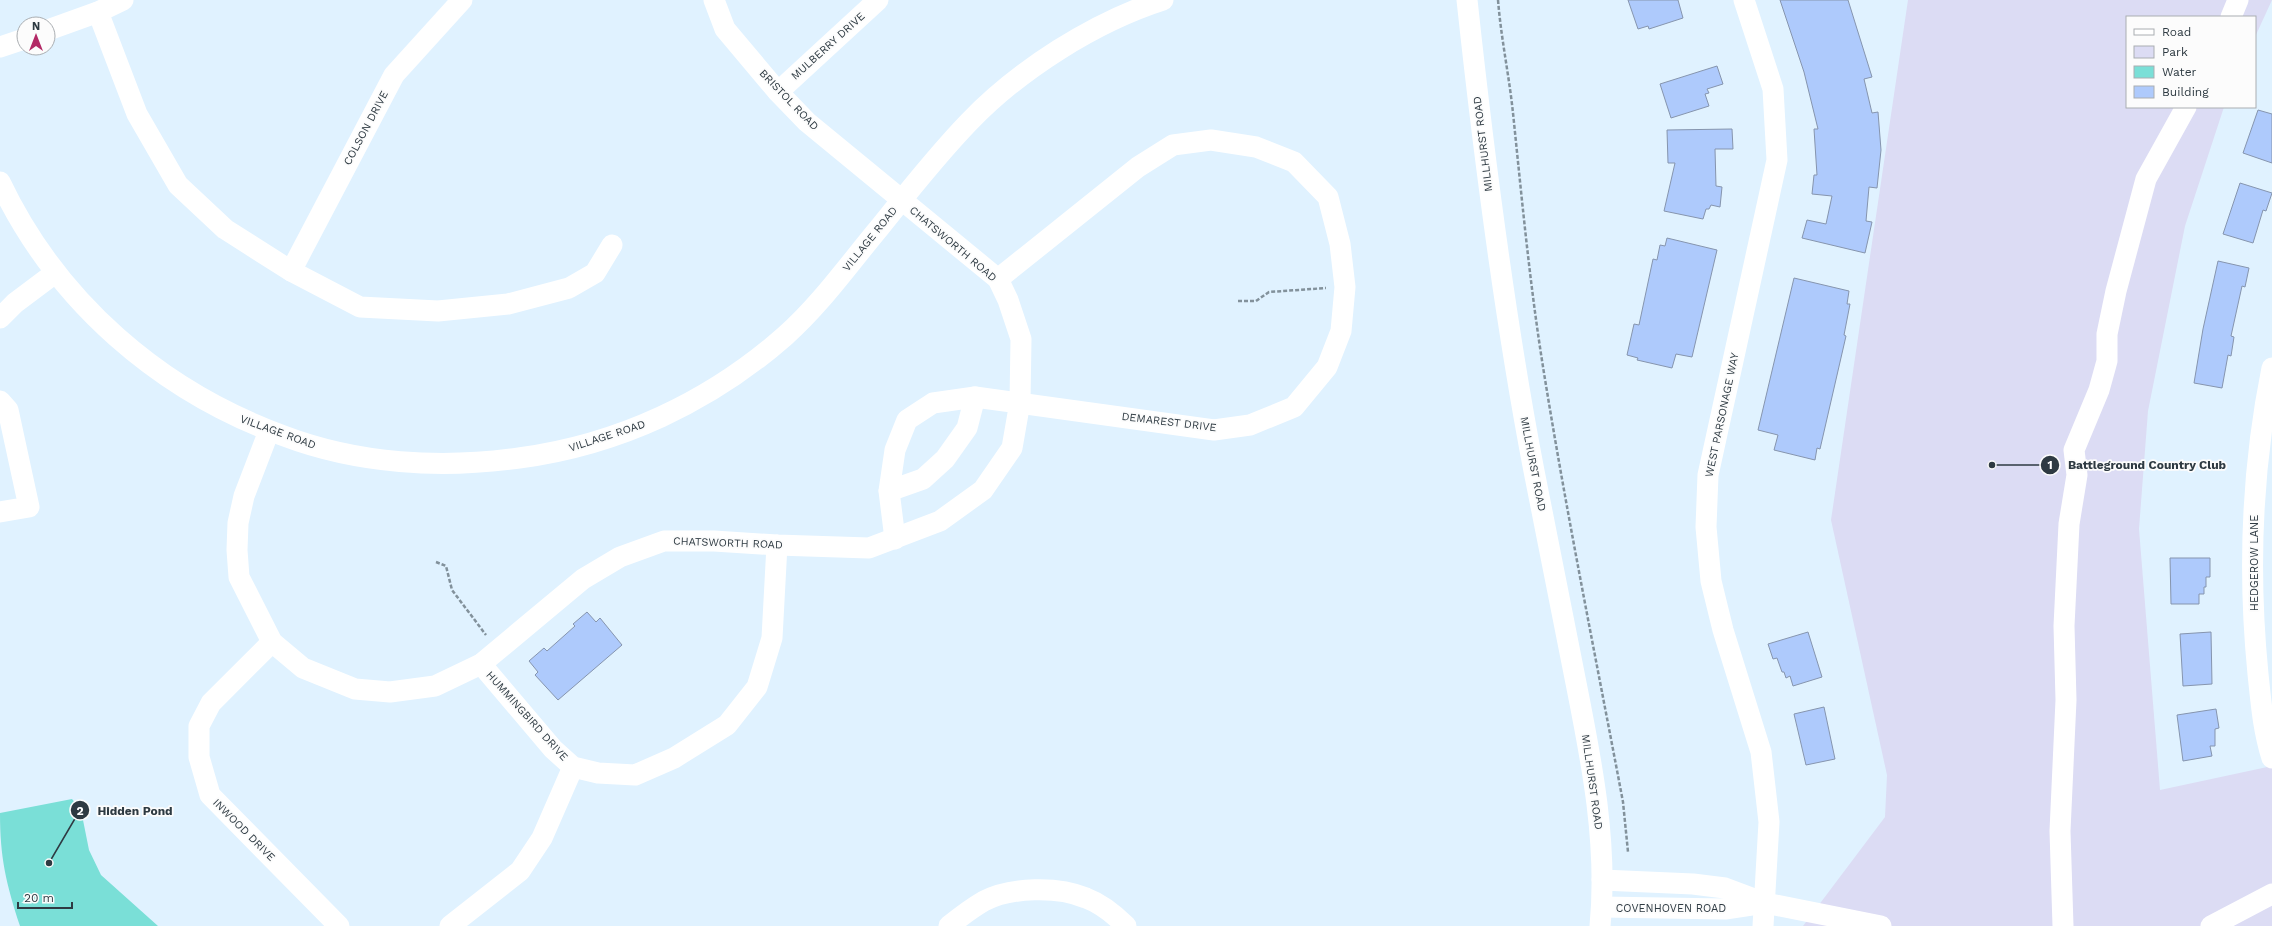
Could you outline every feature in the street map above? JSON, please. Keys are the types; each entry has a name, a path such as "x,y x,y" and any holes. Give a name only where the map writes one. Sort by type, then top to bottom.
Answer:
{"street":[{"path":"56,27 98,12 123,0"},
{"name":"COLSON DRIVE","path":"291,271 394,74 462,0"},
{"name":"BRISTOL ROAD","path":"714,0 725,29 778,92 807,122 901,201"},
{"name":"MULBERRY DRIVE","path":"778,92 878,0"},
{"name":"VILLAGE ROAD","path":"0,182 28,232 55,273 107,329 154,368 201,398 237,417 269,431 308,445 354,455 402,462 454,464 542,455 589,444 635,429 680,409 715,390 786,335 817,304 901,201 969,122 1007,88 1076,40 1114,20 1163,0"},
{"name":"MILLHURST ROAD","path":"1468,0 1486,172 1508,321 1534,469 1583,719 1599,822 1602,880 1600,917"},
{"name":"WEST PARSONAGE WAY","path":"1744,0 1773,89 1777,160 1708,475 1706,527 1711,581 1721,623 1762,752 1769,822 1763,926"},
{"path":"2231,16 2238,0"},
{"path":"98,12 137,114 178,184 225,229 291,271 360,306 438,311 508,304 569,288 595,273 612,245"},
{"path":"0,47 16,42"},
{"path":"2063,926 2060,831 2066,700 2064,626 2069,524 2077,475 2074,450 2099,390 2108,361 2107,334 2116,291 2146,179 2185,108"},
{"name":"DEMAREST DRIVE","path":"895,539 889,491 895,450 908,420 934,403 975,397 1020,402 1214,430 1250,425 1294,407 1327,367 1341,332 1345,287 1340,244 1328,197 1294,162 1256,147 1211,140 1173,144 1138,167 998,279"},
{"name":"CHATSWORTH ROAD","path":"269,431 244,496 238,523 237,550 239,577 272,642 303,668 355,689 390,692 435,686 481,664 583,579 620,556 664,541 714,541 869,548 895,539 940,521 983,490 1012,448 1020,402 1021,339 1008,300 998,279 901,201"},
{"path":"0,318 15,303 55,273"},
{"name":"HEDGEROW LANE","path":"2272,368 2254,501 2254,628 2265,736 2272,758"},
{"path":"889,491 923,479 944,460 967,428 975,397"},
{"path":"0,401 8,410 29,507 0,512"},
{"name":"HUMMINGBIRD DRIVE","path":"481,664 553,749 573,767 598,773 635,775 674,758 727,725 757,687 772,638 777,545"},
{"name":"INWOOD DRIVE","path":"272,642 211,703 199,726 199,757 210,795 339,926"},
{"path":"450,926 520,872 542,838 573,767"},
{"name":"COVENHOVEN ROAD","path":"1602,880 1693,884 1725,888 1765,903 1881,926"},
{"path":"949,926 985,901 1009,892 1040,890 1085,897 1110,910 1126,926"},
{"path":"2210,926 2272,894"},
{"name":"COVENHOVEN ROAD","path":"1600,917 1725,909 1765,903"}],"path":[{"path":"1498,0 1501,39 1508,65 1524,221 1543,370 1564,493 1623,802 1628,852"},
{"path":"1238,301 1256,301 1269,292 1345,287"},
{"path":"436,562 446,566 452,590 498,651"}],"green space":[{"path":"1908,0 2272,0 2256,35 2256,16 2126,16 2126,108 2224,108 2185,226 2148,411 2139,529 2160,790 2272,766 2272,926 1803,926 1885,817 1887,775 1831,520"}],"water":[{"path":"72,799 81,810 89,850 101,875 158,926 20,926 5,870 1,844 0,813"}],"building":[{"path":"1628,0 1678,0 1683,18 1649,29 1648,26 1638,29"},
{"path":"1780,0 1848,0 1872,77 1864,79 1872,113 1878,112 1881,150 1877,188 1869,187 1866,221 1872,222 1865,253 1802,238 1807,220 1826,224 1832,196 1812,194 1814,175 1817,175 1814,129 1818,129 1804,72"},
{"path":"1717,66 1723,84 1707,89 1709,93 1705,94 1709,106 1671,118 1660,84"},
{"path":"2258,110 2272,114 2272,163 2243,153"},
{"path":"1732,129 1733,149 1715,149 1716,186 1722,187 1720,207 1711,205 1709,209 1706,209 1703,219 1664,211 1675,163 1668,163 1667,130"},
{"path":"2240,183 2272,193 2266,211 2263,210 2253,243 2223,234"},
{"path":"1667,238 1717,250 1692,357 1676,354 1672,368 1637,360 1638,358 1627,355 1634,324 1639,325 1653,259 1657,260 1660,245 1665,246"},
{"path":"2218,261 2249,268 2245,287 2242,286 2231,336 2234,337 2231,356 2228,355 2222,388 2194,383 2203,329"},
{"path":"1794,278 1849,291 1847,304 1850,304 1844,335 1846,336 1820,449 1817,448 1815,460 1774,450 1778,435 1758,430"},
{"path":"2170,558 2210,558 2210,577 2206,577 2204,594 2199,594 2199,604 2171,604"},
{"path":"587,612 596,622 600,618 622,645 558,700 535,675 538,672 529,661 544,648 547,651 575,626 573,624"},
{"path":"1808,632 1822,677 1793,686 1790,676 1786,678 1784,672 1782,672 1777,658 1773,659 1768,644"},
{"path":"2211,632 2212,684 2183,686 2180,634"},
{"path":"1824,707 1835,759 1806,765 1794,714"},
{"path":"2216,709 2219,728 2215,729 2215,746 2210,746 2212,756 2183,761 2177,715"}],"place":[{"name":"Battleground Country Club","path":"1992,465"},
{"name":"Hidden Pond","path":"49,863"}]}
